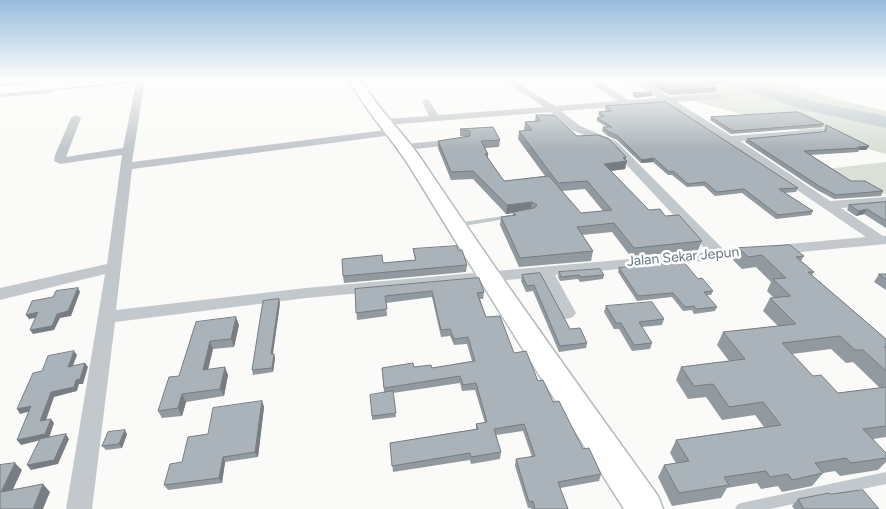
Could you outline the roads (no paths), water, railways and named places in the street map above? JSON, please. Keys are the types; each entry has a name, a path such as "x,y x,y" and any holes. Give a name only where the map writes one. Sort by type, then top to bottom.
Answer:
{"main road":[{"path":"368,103 394,134 645,509"}],"street":[{"path":"79,509 136,103"},
{"path":"426,103 435,118"},
{"path":"544,103 576,128 612,143 719,254"},
{"path":"394,134 435,118 616,103"},
{"path":"672,103 826,205 884,241"},
{"path":"76,118 60,155 60,160 127,158 394,134 464,141"},
{"path":"729,139 819,132"},
{"path":"826,205 886,200"},
{"name":"Jalan Sekar Jepun","path":"107,317 306,293 719,254 884,241"},
{"path":"0,294 114,267"},
{"path":"544,270 567,312"}],"lane":[{"path":"455,225 521,215"},
{"path":"741,509 886,478"}],"waterway":[{"path":"800,103 886,122"}]}
